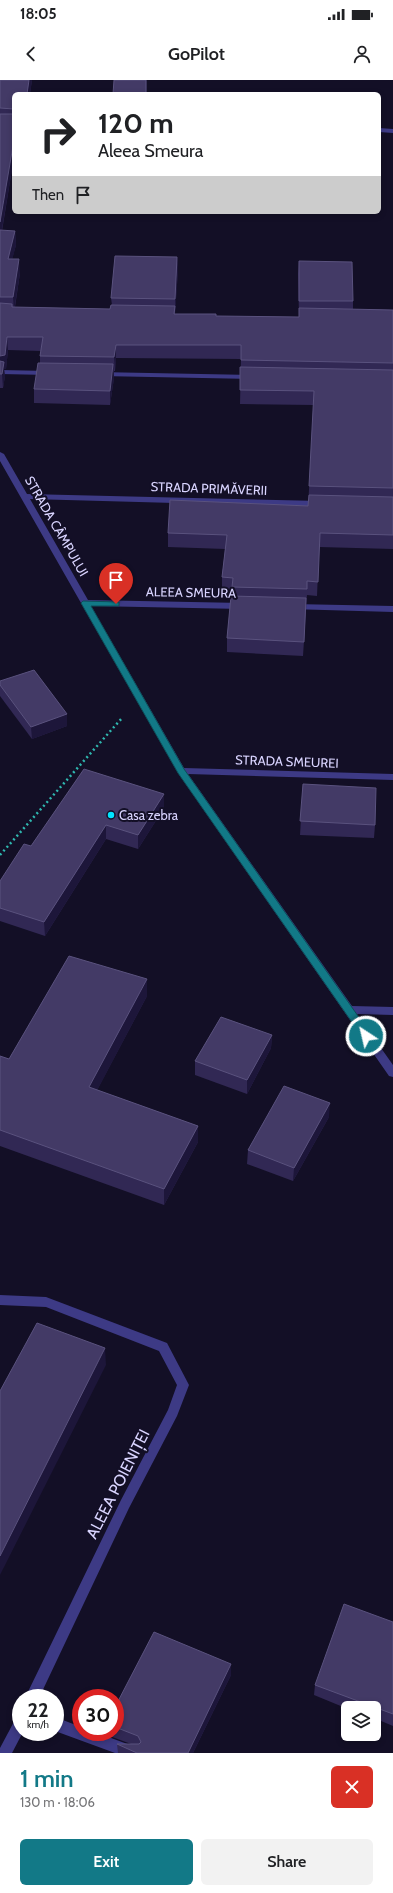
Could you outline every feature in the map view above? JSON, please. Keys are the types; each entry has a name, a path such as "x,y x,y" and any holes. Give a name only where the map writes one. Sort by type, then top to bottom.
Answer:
{"street":[{"path":"381,130 393,131"},
{"path":"0,372 55,373"},
{"path":"94,374 259,378"},
{"name":"STRADA CÂMPULUI","path":"0,454 181,771 393,1073"},
{"name":"STRADA PRIMĂVERII","path":"24,496 330,505"},
{"name":"ALEEA SMEURA","path":"85,603 251,606"},
{"path":"283,607 393,609"},
{"name":"STRADA SMEUREI","path":"181,771 393,776"},
{"path":"348,1010 393,1011"},
{"name":"ALEEA POIENIȚEI","path":"0,1300 46,1302 163,1347 183,1385 173,1412 125,1504 36,1689"},
{"path":"64,1727 133,1753"},
{"path":"5,1753 12,1740"}],"path":[{"path":"0,855 140,698"}],"building":[{"path":"0,80 29,80 27,92 12,92 12,109 0,108"},
{"path":"114,80 146,80 146,92 113,92"},
{"path":"0,114 12,114 12,152 0,222"},
{"path":"0,230 15,231 8,259 19,259 13,297 0,297"},
{"path":"115,256 177,257 175,299 111,298"},
{"path":"299,261 352,262 353,301 299,301"},
{"path":"0,303 12,304 12,307 110,309 111,305 175,306 174,314 216,314 216,316 299,317 299,308 393,310 393,363 241,360 241,345 116,345 114,357 40,356 43,337 7,337 5,355 0,356"},
{"path":"0,361 4,362 2,374 0,374"},
{"path":"38,363 113,364 110,391 34,389"},
{"path":"240,367 393,370 393,488 309,486 314,391 240,390"},
{"path":"309,495 393,497 393,535 320,533 318,582 307,581 307,589 232,587 233,578 222,577 227,535 168,533 170,500 308,506"},
{"path":"231,596 306,598 304,642 227,638"},
{"path":"34,670 67,714 31,727 0,685 0,681"},
{"path":"84,769 164,794 138,835 106,825 44,922 0,908 0,881 24,844 31,846"},
{"path":"303,784 376,788 375,825 300,821"},
{"path":"69,956 147,979 89,1087 198,1126 164,1189 0,1130 0,1056 9,1059"},
{"path":"221,1017 272,1035 247,1080 195,1061"},
{"path":"284,1086 330,1103 294,1168 248,1150"},
{"path":"37,1323 105,1348 0,1556 0,1391"},
{"path":"344,1604 393,1622 393,1714 381,1710 381,1701 358,1701 315,1685"},
{"path":"154,1632 231,1664 188,1753 137,1753 117,1744 139,1744 141,1742 138,1736 124,1731 124,1690"}],"place":[{"name":"Casa zebra","path":"111,815"}],"route":[{"path":"116,604 85,603 181,771 366,1036"}]}
